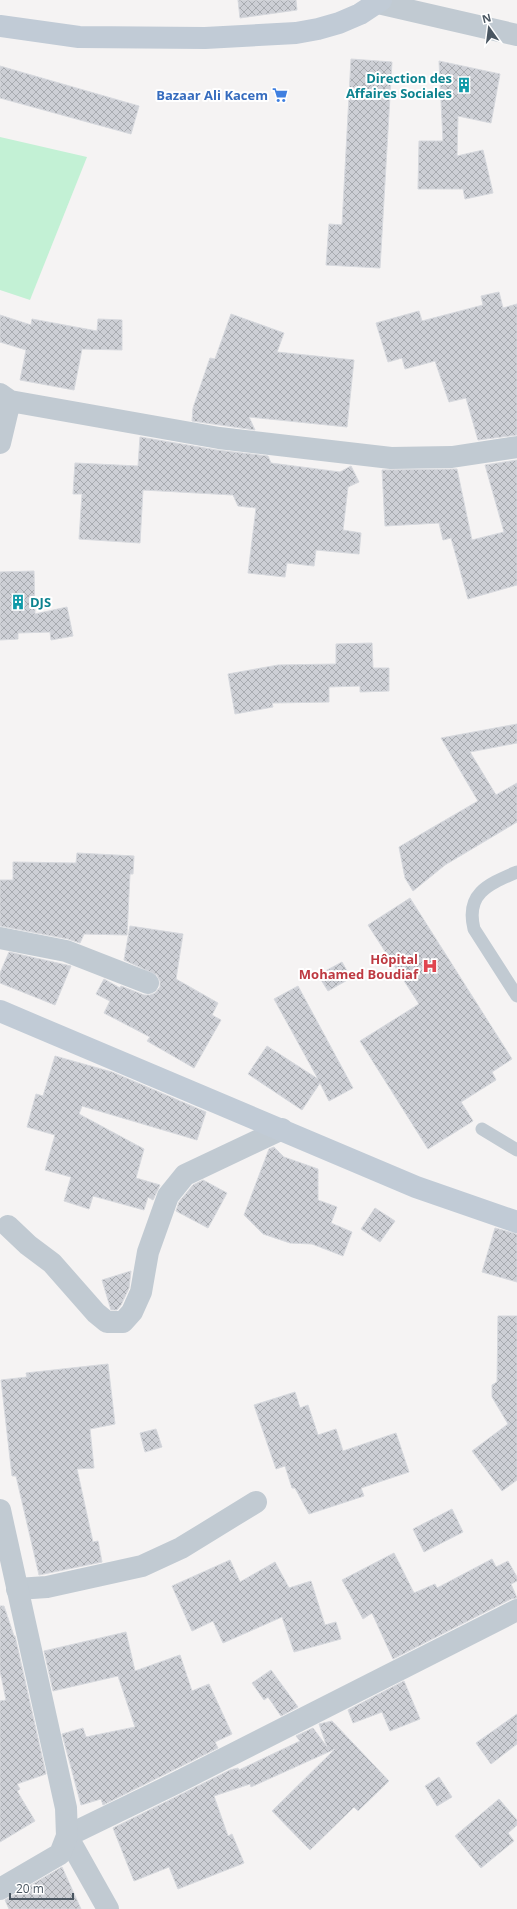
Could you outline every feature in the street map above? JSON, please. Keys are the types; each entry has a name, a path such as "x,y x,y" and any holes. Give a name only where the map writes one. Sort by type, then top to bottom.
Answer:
{"main road":[{"path":"0,26 79,37 205,38 318,30 360,14 380,1"},
{"path":"0,1011 416,1188 517,1222"}],"street":[{"path":"380,1 517,35"},
{"path":"0,443 5,398 219,438 391,458 452,457 517,447"},
{"path":"0,938 66,951 148,983"},
{"path":"8,1226 28,1245 52,1263 96,1313 107,1322 122,1322 132,1312 141,1292 148,1252 168,1196 185,1175 282,1130"},
{"path":"16,1589 47,1587 142,1566 181,1548 256,1502"},
{"path":"0,1510 16,1589 66,1808 67,1836 60,1854 0,1890"},
{"path":"67,1836 178,1782 517,1610"},
{"path":"67,1836 108,1909"}],"lane":[{"path":"517,872 492,883 483,889 476,897 472,919 474,929 517,996"},
{"path":"482,1129 517,1150"}],"green space":[{"path":"0,137 87,157 30,300 0,290"}],"building":[{"path":"238,0 296,0 297,10 240,18"},
{"path":"351,59 392,62 380,268 326,265 329,224 342,225"},
{"path":"439,61 500,74 491,123 458,116 457,156 483,150 493,193 465,199 463,189 418,189 419,141 443,141"},
{"path":"0,66 139,106 131,134 0,98"},
{"path":"499,292 503,308 517,304 517,435 478,440 466,398 449,402 435,361 405,369 402,358 388,362 376,323 419,311 422,321 483,305 481,296"},
{"path":"231,314 284,333 277,352 354,360 347,427 249,417 255,430 192,421 193,408 210,358 215,359"},
{"path":"0,315 31,325 32,319 97,331 98,319 122,320 122,350 82,349 74,390 20,380 26,350 0,342"},
{"path":"140,437 217,450 268,456 271,463 340,472 351,466 359,482 348,487 343,530 361,533 359,554 316,550 314,566 287,563 285,577 248,573 256,508 238,506 233,495 143,490 140,543 79,539 82,494 73,494 75,463 138,466"},
{"path":"517,460 517,585 468,599 451,538 443,540 439,523 385,526 382,470 457,469 472,540 504,532 485,465"},
{"name":"DJS","path":"34,571 35,614 67,607 73,636 51,640 50,632 18,633 18,639 0,640 0,572"},
{"path":"372,643 373,668 389,668 389,691 360,692 360,686 329,687 329,702 272,703 273,707 235,714 228,674 278,665 336,664 336,644"},
{"path":"517,724 517,743 470,752 496,795 517,783 517,822 445,865 413,891 405,878 399,847 478,801 441,738"},
{"path":"77,853 134,856 133,874 130,874 127,935 84,934 80,943 68,939 0,926 0,880 13,880 13,862 76,863"},
{"path":"410,898 512,1059 492,1072 496,1080 461,1102 473,1121 428,1149 360,1041 419,1004 368,925"},
{"path":"130,926 183,934 176,979 218,1003 212,1015 221,1020 194,1068 147,1041 150,1037 104,1013 110,1001 96,994 104,979 120,988 121,986 144,995 155,993 160,987 160,981 157,975 124,960"},
{"path":"9,952 71,966 55,1005 0,983 0,973"},
{"path":"342,962 351,978 328,991 318,975"},
{"path":"298,986 353,1088 329,1101 320,1083 302,1110 248,1074 267,1046 318,1079 274,999"},
{"path":"55,1056 112,1072 206,1112 197,1140 82,1106 79,1114 144,1149 136,1178 160,1185 153,1200 148,1197 144,1210 93,1196 89,1209 64,1201 71,1177 45,1170 55,1135 27,1127 36,1094 43,1096"},
{"path":"274,1147 284,1157 318,1169 318,1200 337,1207 331,1223 352,1232 343,1256 312,1244 290,1243 263,1234 244,1215 269,1149"},
{"path":"203,1180 227,1193 208,1228 176,1211 179,1202 193,1185"},
{"path":"375,1208 395,1221 380,1242 361,1229"},
{"path":"495,1228 517,1234 517,1282 482,1272"},
{"path":"131,1271 129,1288 121,1305 117,1310 111,1310 102,1280"},
{"path":"498,1316 517,1316 517,1480 502,1491 472,1451 508,1424 492,1397 492,1385 497,1382"},
{"path":"108,1364 115,1424 90,1429 94,1468 77,1469 93,1542 98,1541 102,1562 39,1575 16,1476 12,1476 1,1380 27,1377 26,1373"},
{"path":"295,1392 300,1408 308,1405 318,1435 336,1429 343,1451 396,1433 409,1472 361,1488 364,1496 309,1514 295,1488 292,1488 285,1466 276,1469 254,1405"},
{"path":"156,1429 162,1447 145,1452 140,1433"},
{"path":"452,1509 463,1532 424,1552 413,1529"},
{"path":"394,1553 414,1593 435,1584 437,1588 492,1559 496,1567 508,1561 517,1577 517,1581 511,1584 517,1598 511,1599 393,1659 372,1613 363,1619 342,1580"},
{"path":"230,1560 240,1582 275,1562 289,1588 311,1581 325,1625 336,1622 341,1639 294,1652 282,1617 223,1643 213,1621 192,1631 172,1586"},
{"path":"0,1606 4,1606 15,1636 46,1774 17,1784 20,1789 17,1791 35,1821 0,1842 0,1701 6,1700 0,1671"},
{"path":"126,1632 135,1671 180,1655 192,1691 209,1684 232,1734 215,1742 218,1748 103,1805 101,1799 81,1805 62,1734 83,1728 86,1737 135,1727 118,1676 53,1691 44,1651"},
{"path":"271,1670 298,1707 281,1716 268,1697 264,1700 252,1683"},
{"path":"404,1681 420,1719 390,1731 382,1712 353,1723 348,1710"},
{"path":"517,1714 517,1744 491,1764 476,1743"},
{"path":"332,1721 389,1781 358,1811 354,1807 310,1850 272,1811 335,1749 251,1787 250,1784 214,1796 228,1836 232,1834 244,1863 178,1889 169,1867 134,1881 113,1828 230,1770 238,1768 239,1770 300,1741 296,1736 313,1728 327,1747 319,1724"},
{"path":"439,1777 452,1797 437,1806 425,1786"},
{"path":"499,1799 517,1820 517,1825 508,1833 514,1841 481,1868 455,1836"},
{"path":"62,1867 81,1909 9,1909 5,1900"}],"place":[{"name":"Direction des Affaires Sociales","path":"464,85"},
{"name":"Bazaar Ali Kacem","path":"280,95"},
{"name":"DJS","path":"18,602"},
{"name":"Hôpital Mohamed Boudiaf","path":"430,966"}]}
